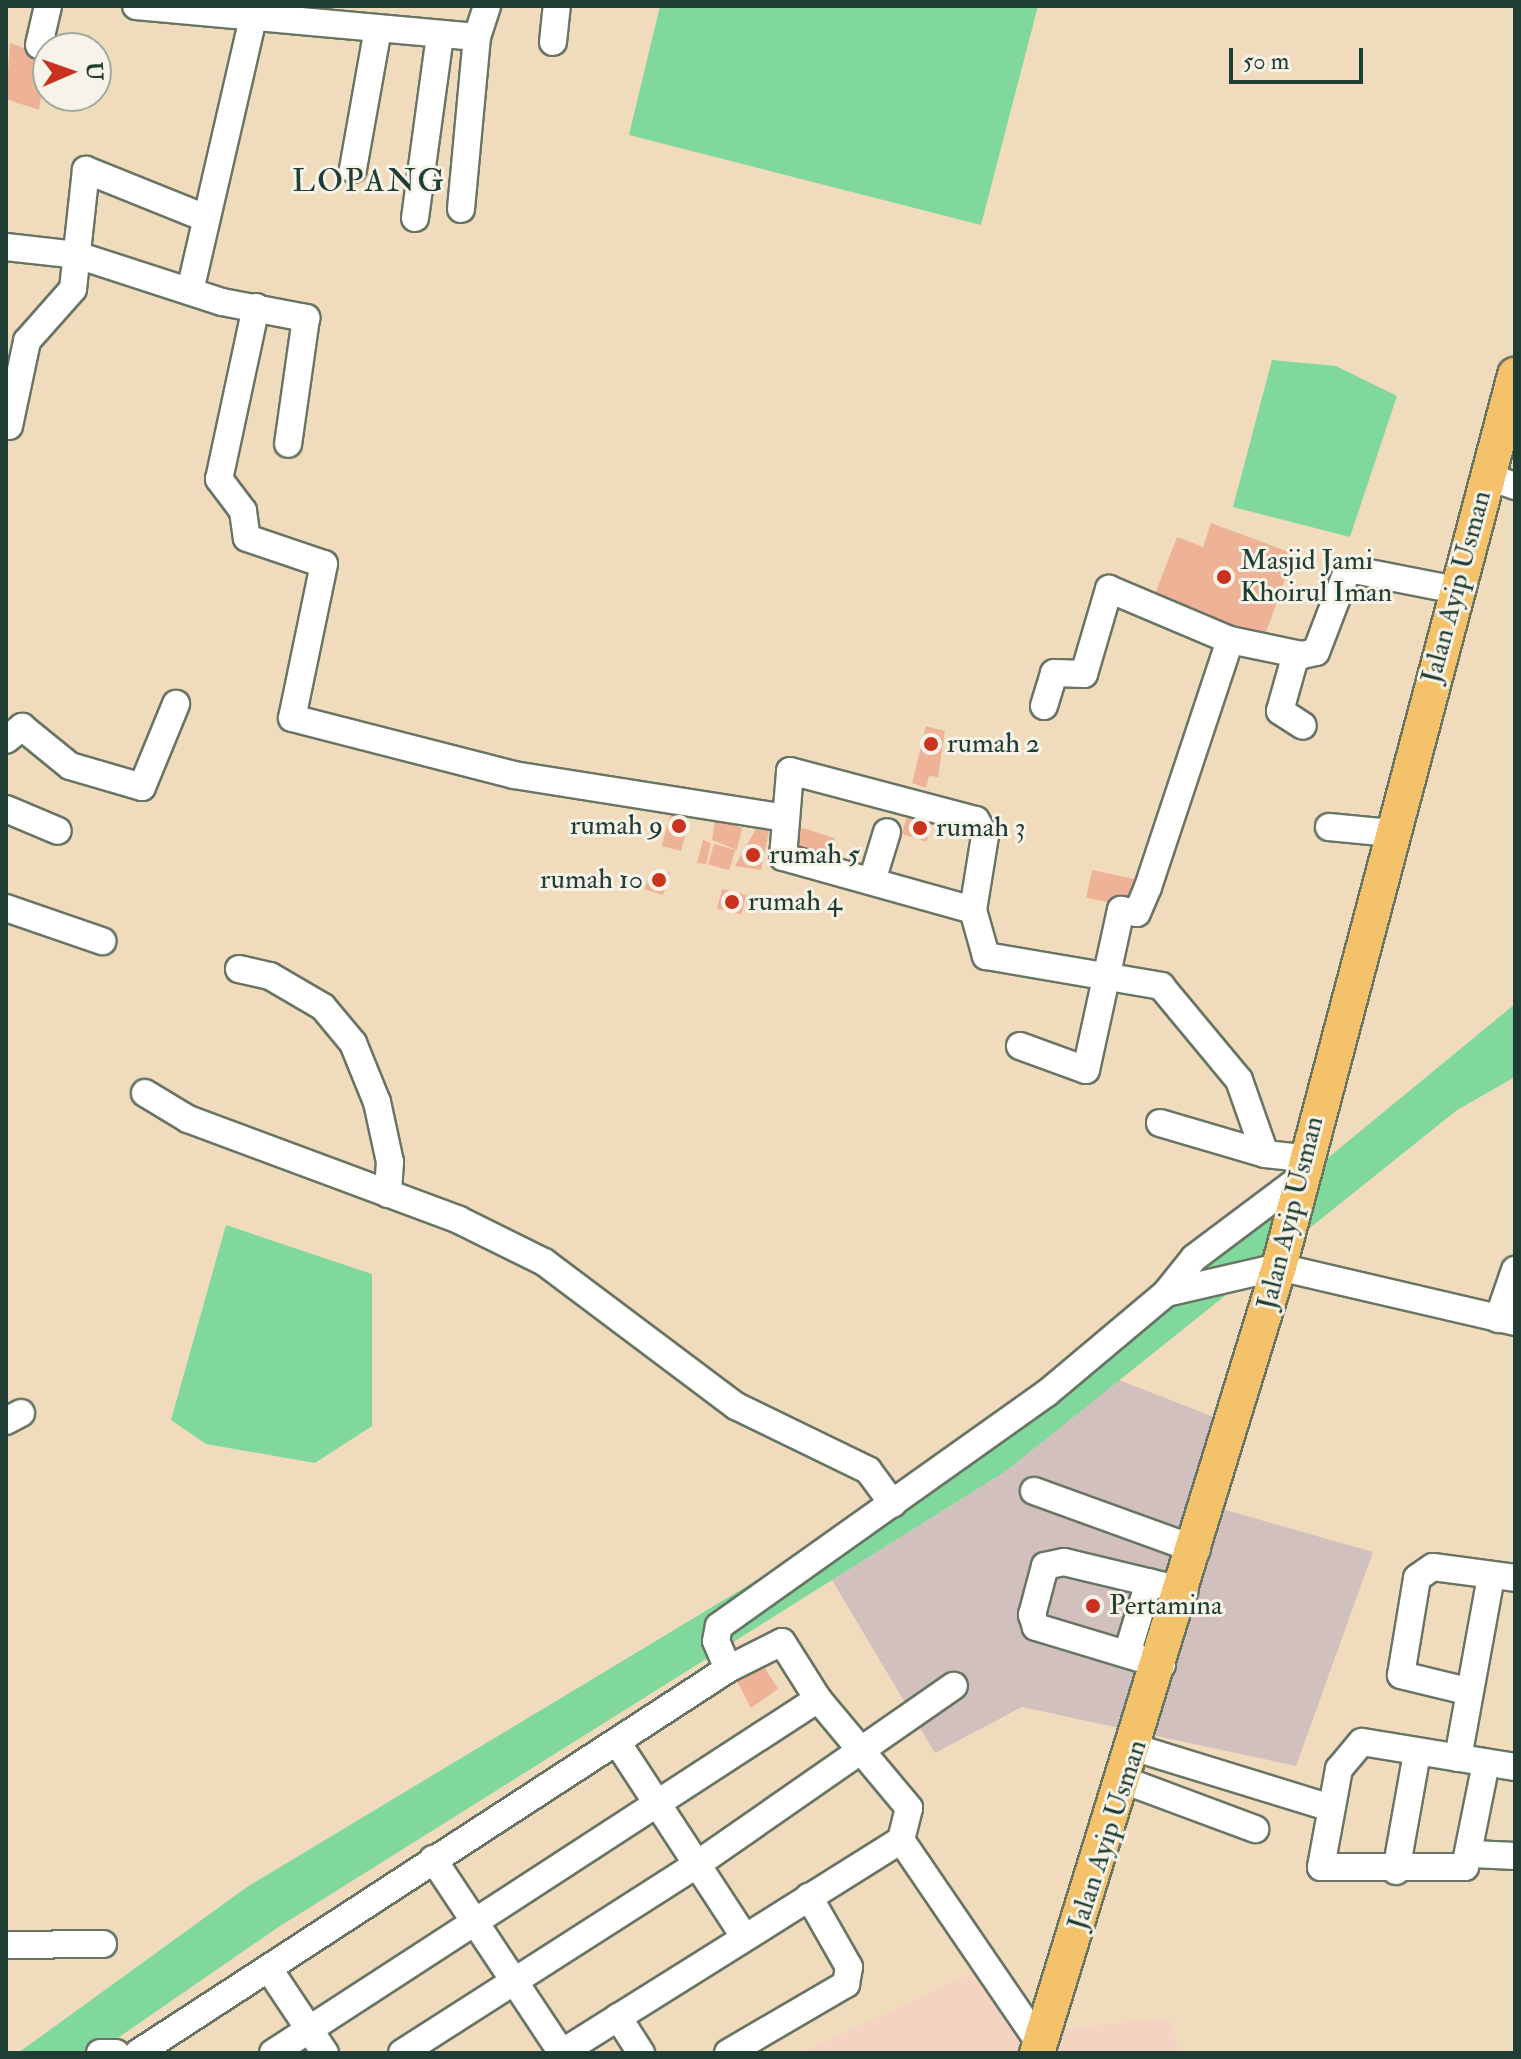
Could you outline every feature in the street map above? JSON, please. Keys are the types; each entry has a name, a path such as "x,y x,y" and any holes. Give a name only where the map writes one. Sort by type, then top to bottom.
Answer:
{"main road":[{"name":"Jalan Ayip Usman","path":"1038,2048 1185,1591 1279,1267 1301,1169 1456,590 1501,481 1515,375"}],"street":[{"path":"42,32 48,6"},
{"path":"136,6 255,9 378,29 477,37"},
{"path":"461,209 477,37 487,6"},
{"path":"553,42 557,6"},
{"path":"190,291 203,217 255,9"},
{"path":"353,169 378,29"},
{"path":"415,218 440,35"},
{"path":"9,426 27,341 71,298 86,170 203,217"},
{"path":"6,247 77,255 190,291 306,318 309,327 288,444"},
{"path":"256,307 219,479 243,511 247,538 324,564 292,718 514,775 785,818"},
{"path":"1044,706 1054,673 1084,674 1109,589 1230,640 1296,654 1316,652 1346,574 1354,570 1456,590"},
{"path":"1020,1046 1086,1070 1121,910 1137,913 1168,832 1230,640"},
{"path":"1296,654 1280,711 1303,726"},
{"path":"6,740 22,727 70,766 142,787 176,704"},
{"path":"973,910 783,857 785,818 796,768 962,813 985,836 973,910 986,956 1161,986 1171,996 1190,1029 1239,1080 1265,1154"},
{"path":"6,809 58,831"},
{"path":"1329,827 1391,833"},
{"path":"872,881 887,832"},
{"path":"6,908 102,941"},
{"path":"239,969 270,976 323,1007 353,1043 377,1102 390,1162 388,1194"},
{"path":"145,1093 188,1119 388,1194 566,1274 736,1406 868,1470 893,1504"},
{"path":"728,1669 716,1641 719,1626 1047,1393 1166,1293 1194,1258 1301,1169 1265,1154 1160,1123"},
{"path":"1166,1293 1279,1267 1507,1320 1515,1270"},
{"path":"1034,1491 1197,1550"},
{"path":"1162,1665 1036,1627 1045,1566 1064,1562 1185,1591"},
{"path":"1458,1758 1467,1691 1503,1577 1433,1567 1417,1578 1401,1675 1467,1691"},
{"path":"1127,1654 1149,1582"},
{"path":"138,2053 433,1859 778,1640 818,1699 866,1750 909,1808 901,1840 562,2053 509,1981 433,1859"},
{"path":"402,2053 509,1981 696,1865 866,1750 954,1686"},
{"path":"273,2053 818,1699"},
{"path":"617,1742 655,1805 744,1936"},
{"path":"1486,1763 1473,1854 1457,1871 1321,1867 1328,1807 1351,1748 1362,1742 1515,1767"},
{"path":"1136,1748 1328,1807"},
{"path":"1396,1871 1417,1753"},
{"path":"1126,1781 1255,1829"},
{"path":"901,1840 1038,2048"},
{"path":"1473,1854 1515,1856"},
{"path":"728,2053 846,1984 849,1967 809,1897"},
{"path":"6,1945 103,1944"},
{"path":"269,1969 325,2053"},
{"path":"618,2017 641,2053"},
{"path":"100,2053 116,2053"}],"shaded area":[{"path":"1119,1380 1214,1417 1190,1500 1373,1552 1296,1766 1022,1707 935,1753 832,1580 1006,1471"},
{"path":"970,1974 1022,2033 1169,2018 1180,2053 801,2053"}],"green space":[{"path":"660,6 1038,6 981,225 629,135"},
{"path":"1272,360 1336,366 1397,396 1350,537 1233,507"},
{"path":"1515,1004 1515,1077 1457,1110 1006,1471 277,1928 96,2053 18,2053 247,1887 973,1450"},
{"path":"226,1225 372,1274 372,1426 315,1463 206,1444 171,1420"}],"building":[{"path":"10,43 32,51 32,108 6,99"},
{"name":"Masjid Jami Khoirul Iman","path":"1211,523 1294,554 1264,638 1153,599 1177,537 1203,547"},
{"name":"rumah 2","path":"926,726 945,731 938,777 929,776 926,788 912,783"},
{"name":"rumah 3","path":"910,808 935,816 926,842 902,834"},
{"name":"rumah 9","path":"670,815 689,820 681,851 662,846"},
{"path":"715,819 742,828 737,850 712,840"},
{"path":"802,828 835,838 827,863 794,853"},
{"name":"rumah 5","path":"756,829 769,831 761,870 735,866"},
{"path":"703,840 711,843 706,864 697,863"},
{"path":"714,844 735,850 729,870 708,864"},
{"name":"rumah 10","path":"654,869 670,873 663,895 644,889"},
{"path":"1092,870 1143,881 1137,908 1086,897"},
{"name":"rumah 4","path":"722,889 746,895 741,914 717,908"},
{"path":"763,1665 778,1689 751,1708 736,1679"}],"place":[{"name":"Masjid Jami Khoirul Iman","path":"1224,577"},
{"name":"rumah 2","path":"931,744"},
{"name":"rumah 9","path":"679,826"},
{"name":"rumah 3","path":"920,828"},
{"name":"rumah 5","path":"753,855"},
{"name":"rumah 10","path":"659,880"},
{"name":"rumah 4","path":"732,902"},
{"name":"Pertamina","path":"1093,1606"}],"district":[{"name":"LOPANG","path":"369,181"}]}
